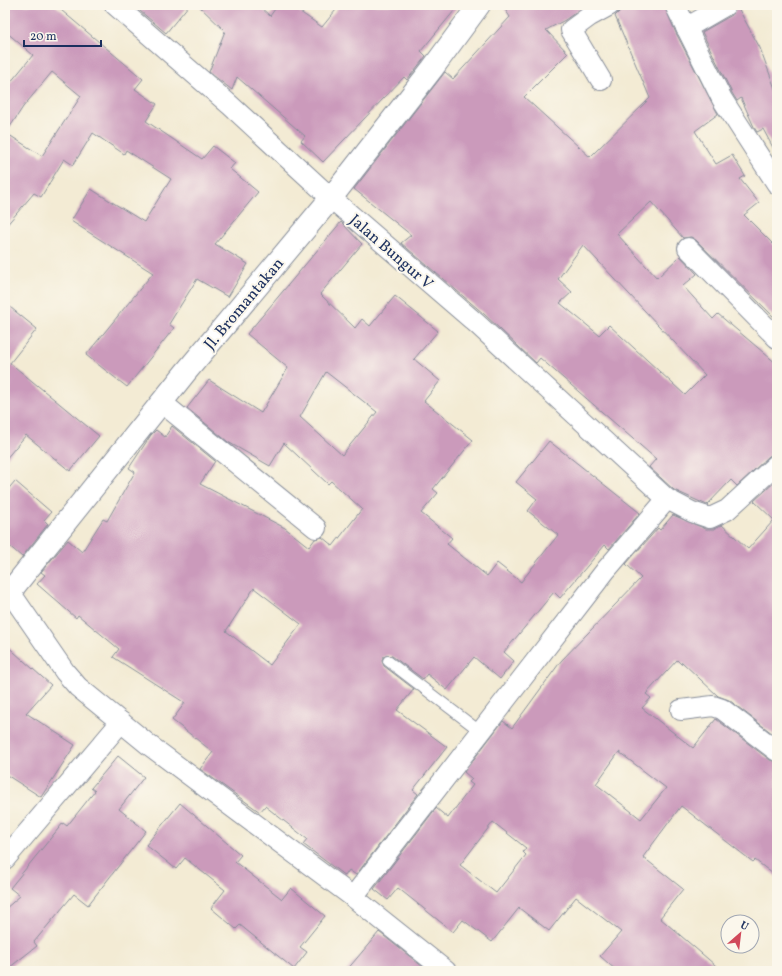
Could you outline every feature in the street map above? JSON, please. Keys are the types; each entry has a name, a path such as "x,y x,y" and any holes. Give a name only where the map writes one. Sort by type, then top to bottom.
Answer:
{"street":[{"name":"Jalan Bungur V","path":"115,5 230,105 330,198 476,322 667,499 692,512 710,518 727,510 777,464"},
{"name":"Jl. Bromantakan","path":"7,592 161,402 330,198 432,70 479,5"},
{"path":"601,80 571,30 590,16 610,5"},
{"path":"675,5 722,98 777,184"},
{"path":"686,28 726,5"},
{"path":"688,248 777,338"},
{"path":"161,402 316,528"},
{"path":"353,897 606,570 667,499"},
{"path":"7,592 65,672 78,686 120,722 353,897 446,971"},
{"path":"681,710 713,706 722,709 777,751"},
{"path":"5,859 120,722"}],"lane":[{"path":"388,661 481,732"}],"building":[{"path":"5,5 55,5 143,79 135,89 157,104 146,121 202,159 213,146 235,163 230,169 258,192 215,244 248,264 228,297 197,279 169,324 174,328 127,387 86,355 153,273 71,221 91,189 144,222 171,179 126,150 124,154 93,133 73,165 64,159 41,197 34,193 5,227 5,89 33,55 5,31","holes":["52,72 81,96 42,156 6,133 23,107"]},
{"path":"133,5 189,5 166,33"},
{"path":"198,5 258,5 270,16 278,5 290,5 322,27 340,5 459,5 421,51 426,56 407,80 404,77 323,162 301,141 305,136 237,77 232,90 209,72 225,31"},
{"path":"502,5 586,5 565,20 546,30 568,53 524,97 590,157 650,98 615,16 620,11 621,5 664,5 676,33 718,114 695,131 716,164 732,155 745,176 740,179 759,203 744,215 777,248 777,320 696,240 691,237 683,238 651,202 617,234 657,278 680,256 697,274 683,286 713,319 718,314 777,364 777,453 769,456 737,486 731,480 707,505 674,490 649,467 656,459 540,358 536,363 484,314 401,243 411,235 354,189 445,72 453,79 510,17","holes":["583,245 705,375 685,395 609,325 599,335 560,303 572,292 558,279"]},
{"path":"737,6 760,48 777,94 777,155 763,129 757,132 755,129 741,98 737,101 732,93 702,32 732,15"},
{"path":"341,222 362,244 320,294 355,328 362,319 370,326 395,296 438,331 414,359 440,381 424,401 473,440 433,489 438,493 421,513 452,538 447,544 487,576 497,563 521,582 558,535 528,511 537,499 516,482 549,441 640,513 609,549 605,545 560,598 554,592 504,652 514,661 500,679 474,657 447,690 427,674 423,679 392,656 388,655 383,657 382,661 384,666 414,689 397,710 447,747 413,790 418,794 356,875 349,870 345,876 303,844 307,839 265,806 260,812 200,769 213,752 172,720 185,703 113,657 119,649 78,615 76,618 37,584 45,575 41,572 68,540 82,552 103,519 107,521 135,472 129,468 151,435 156,430 165,437 172,426 215,461 200,484 285,528 309,547 315,539 322,537 333,546 362,509 331,481 328,484 284,443 270,466 228,442 187,408 209,380 261,413 288,368 247,334","holes":["326,372 377,412 342,455 300,417","254,588 301,624 270,665 226,631"]},
{"path":"5,303 37,329 10,363 99,436 70,471 26,435 5,460"},
{"path":"777,480 777,737 729,700 718,696 682,662 681,664 677,660 646,694 651,698 642,708 693,748 716,719 770,760 777,762 777,877 755,860 753,862 681,806 643,857 683,889 660,918 722,971 617,971 600,956 621,932 576,897 549,931 519,908 492,942 463,920 453,932 398,888 388,900 374,889 436,808 448,818 473,785 469,782 472,779 464,772 503,721 512,728 561,661 641,578 626,564 658,528 660,530 673,515 706,529 714,529 722,525 748,549 774,520 754,501","holes":["619,752 666,788 641,819 596,784","493,822 526,848 523,852 526,855 496,893 460,865"]},
{"path":"15,481 51,512 44,520 48,524 22,557 5,542 5,493"},
{"path":"5,644 51,685 26,713 75,745 41,797 5,774"},
{"path":"118,756 144,777 119,809 146,831 88,905 74,894 34,942 37,946 5,971 5,909 20,896 10,888 63,823 67,826 95,791 91,788"},
{"path":"180,803 241,855 235,862 282,899 291,888 325,916 300,947 307,952 294,969 240,925 236,929 211,908 225,890 185,858 176,869 146,845"},
{"path":"379,932 428,971 346,971"}]}
